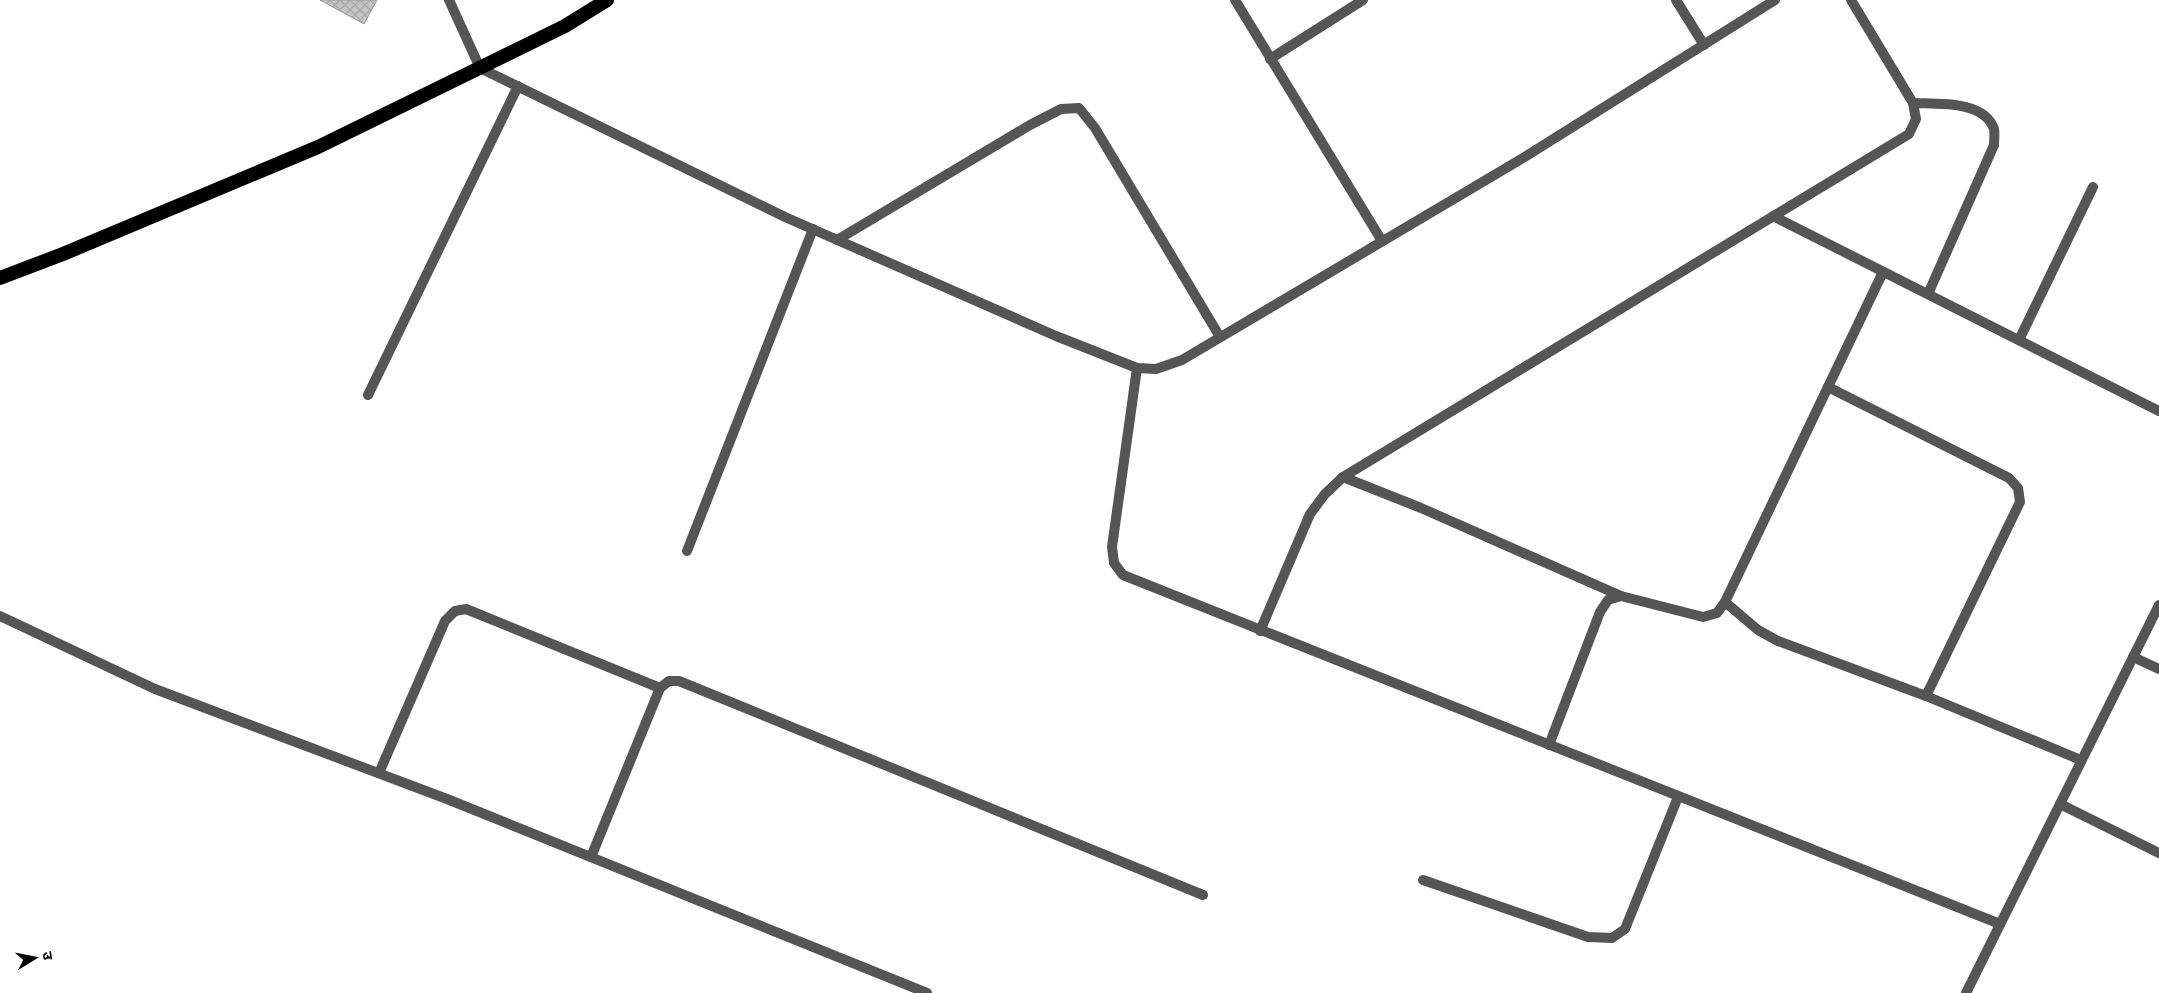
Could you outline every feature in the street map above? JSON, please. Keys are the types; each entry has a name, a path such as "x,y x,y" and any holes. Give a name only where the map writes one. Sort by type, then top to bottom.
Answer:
{"highway":[{"path":"0,278 63,254 318,147 565,26 607,0"}],"street":[{"path":"449,0 480,68 837,240 1056,336 1137,368 1156,370 1182,360 1523,158 1775,0"},
{"path":"1235,0 1382,241"},
{"path":"1270,59 1363,0"},
{"path":"1676,0 1704,45"},
{"path":"1260,630 1310,514 1325,494 1343,477 1909,134 1916,119 1913,103 1851,0"},
{"path":"368,395 518,86"},
{"path":"1913,103 1959,105 1987,117 1994,130 1994,145 1928,294"},
{"path":"837,240 1030,125 1061,109 1079,108 1095,128 1220,337"},
{"path":"2019,340 2093,187"},
{"path":"1773,216 2159,411"},
{"path":"687,551 813,229"},
{"path":"1343,477 1421,508 1621,596 1703,617 1717,613 1725,602 1884,272"},
{"path":"1137,368 1112,547 1114,563 1123,575 2000,924"},
{"path":"1828,387 2009,478 2018,488 2020,502 1926,696"},
{"path":"1549,745 1600,612 1608,600 1621,596"},
{"path":"1725,602 1758,630 1778,641 1926,696 2081,760"},
{"path":"1966,993 2159,605"},
{"path":"379,773 445,621 455,611 466,609 660,688"},
{"path":"0,616 155,689 379,773 926,993"},
{"path":"2133,657 2159,669"},
{"path":"591,857 660,688 669,681 679,681 1203,895"},
{"path":"1423,880 1588,936 1612,938 1625,929 1678,796"},
{"path":"2060,804 2159,852"}],"building":[{"path":"320,0 377,0 364,24"}]}
